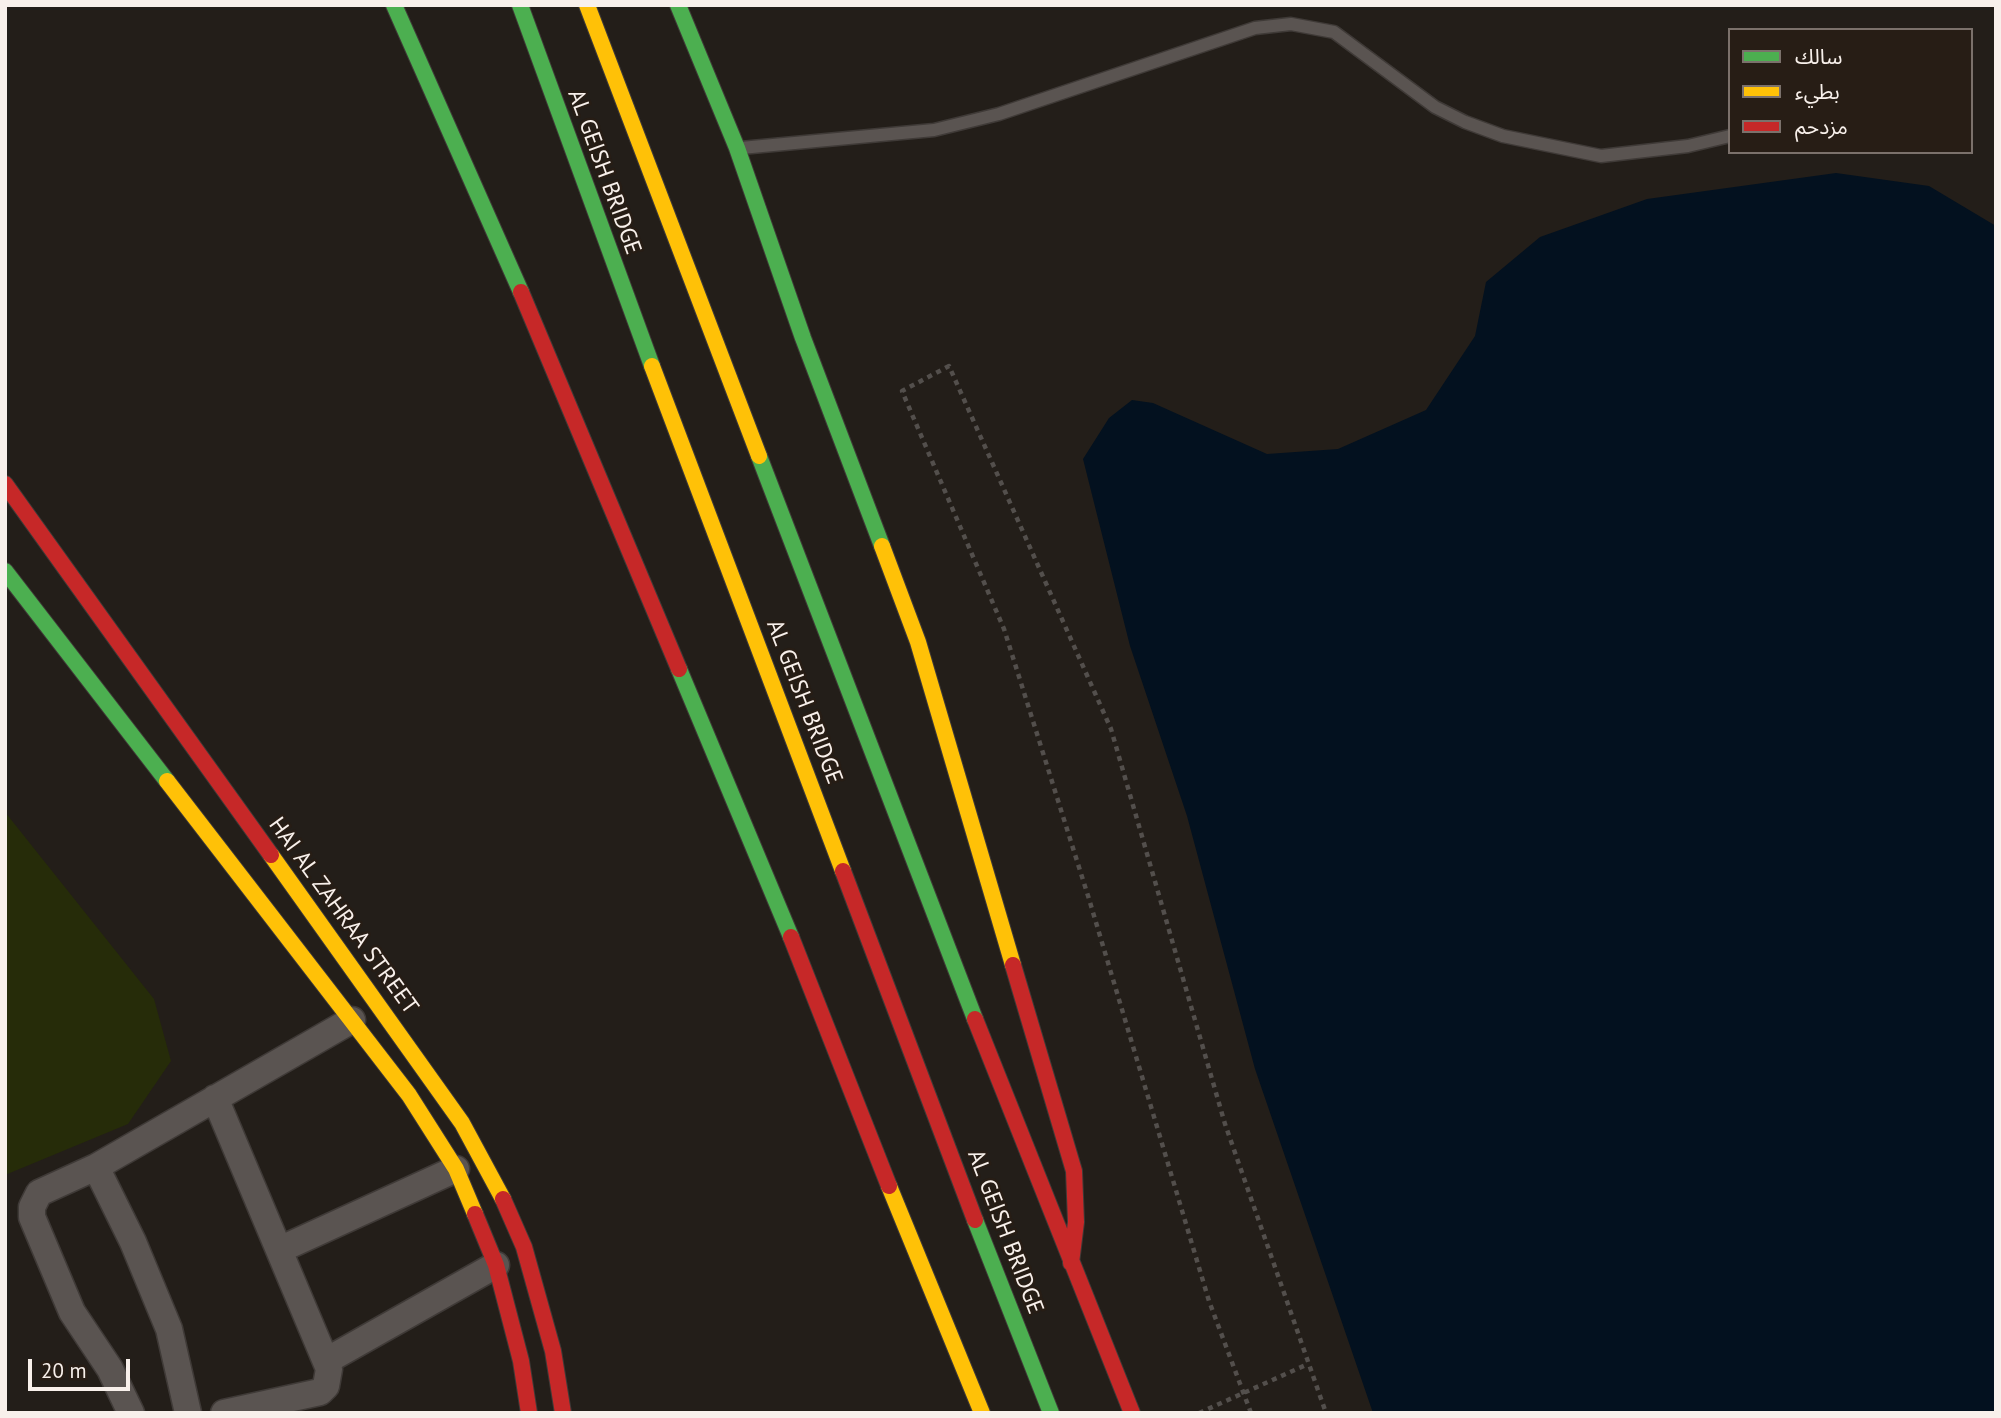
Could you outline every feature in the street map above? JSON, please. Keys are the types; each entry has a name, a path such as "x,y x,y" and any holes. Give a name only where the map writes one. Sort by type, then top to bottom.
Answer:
{"main road":[{"path":"394,5 525,301 839,1052 903,1222 982,1413"},
{"name":"AL GEISH BRIDGE","path":"520,5 584,187 969,1204 1051,1413"},
{"name":"AL GEISH BRIDGE","path":"587,5 646,165 1071,1263 1132,1413"},
{"path":"678,5 737,148 803,338 918,642 1074,1171 1076,1222 1071,1263"},
{"name":"HAI AL ZAHRAA STREET","path":"5,484 462,1123 506,1204 524,1247 553,1351 563,1413"},
{"path":"5,571 409,1095 456,1169 496,1265 521,1361 528,1413"}],"street":[{"path":"131,1413 110,1369 72,1312 32,1217 32,1207 38,1193 96,1167 352,1020"},
{"path":"215,1098 326,1361 329,1378 320,1392 223,1413"},
{"path":"96,1167 133,1242 169,1329 188,1413"},
{"path":"279,1250 456,1169"},
{"path":"326,1361 496,1265"}],"lane":[{"path":"737,148 934,130 999,114 1255,28 1291,24 1334,32 1435,107 1503,136 1601,156 1688,146 1728,136"}],"path":[{"path":"1251,1413 1209,1301 1089,899 1004,629 902,391 949,366 1111,729 1225,1124 1326,1413"},
{"path":"1199,1413 1308,1364"}],"green space":[{"path":"5,812 154,999 171,1061 128,1124 5,1175"}],"water":[{"path":"1836,173 1929,186 1996,226 1996,1413 1373,1413 1255,1069 1187,816 1130,646 1083,459 1109,418 1132,400 1153,403 1267,454 1338,449 1426,410 1475,336 1486,282 1540,237 1647,199"}],"traffic: fast":[{"path":"394,5 521,292"},
{"path":"520,5 652,366"},
{"path":"678,5 737,148 803,338 882,546"},
{"path":"759,456 975,1019"},
{"path":"5,571 167,781"},
{"path":"679,669 791,937"},
{"path":"975,1220 1051,1413"}],"traffic: slow":[{"path":"587,5 759,456"},
{"path":"652,366 843,871"},
{"path":"882,546 918,642 1013,965"},
{"path":"167,781 409,1095 456,1169 475,1214"},
{"path":"271,855 462,1123 503,1199"},
{"path":"889,1186 982,1413"}],"traffic: jam":[{"path":"521,292 679,669"},
{"path":"5,484 271,855"},
{"path":"843,871 975,1220"},
{"path":"791,937 889,1186"},
{"path":"1013,965 1074,1171 1076,1222 1071,1263"},
{"path":"975,1019 1132,1413"},
{"path":"503,1199 524,1247 553,1351 563,1413"},
{"path":"475,1214 496,1265 521,1361 529,1413"}]}
